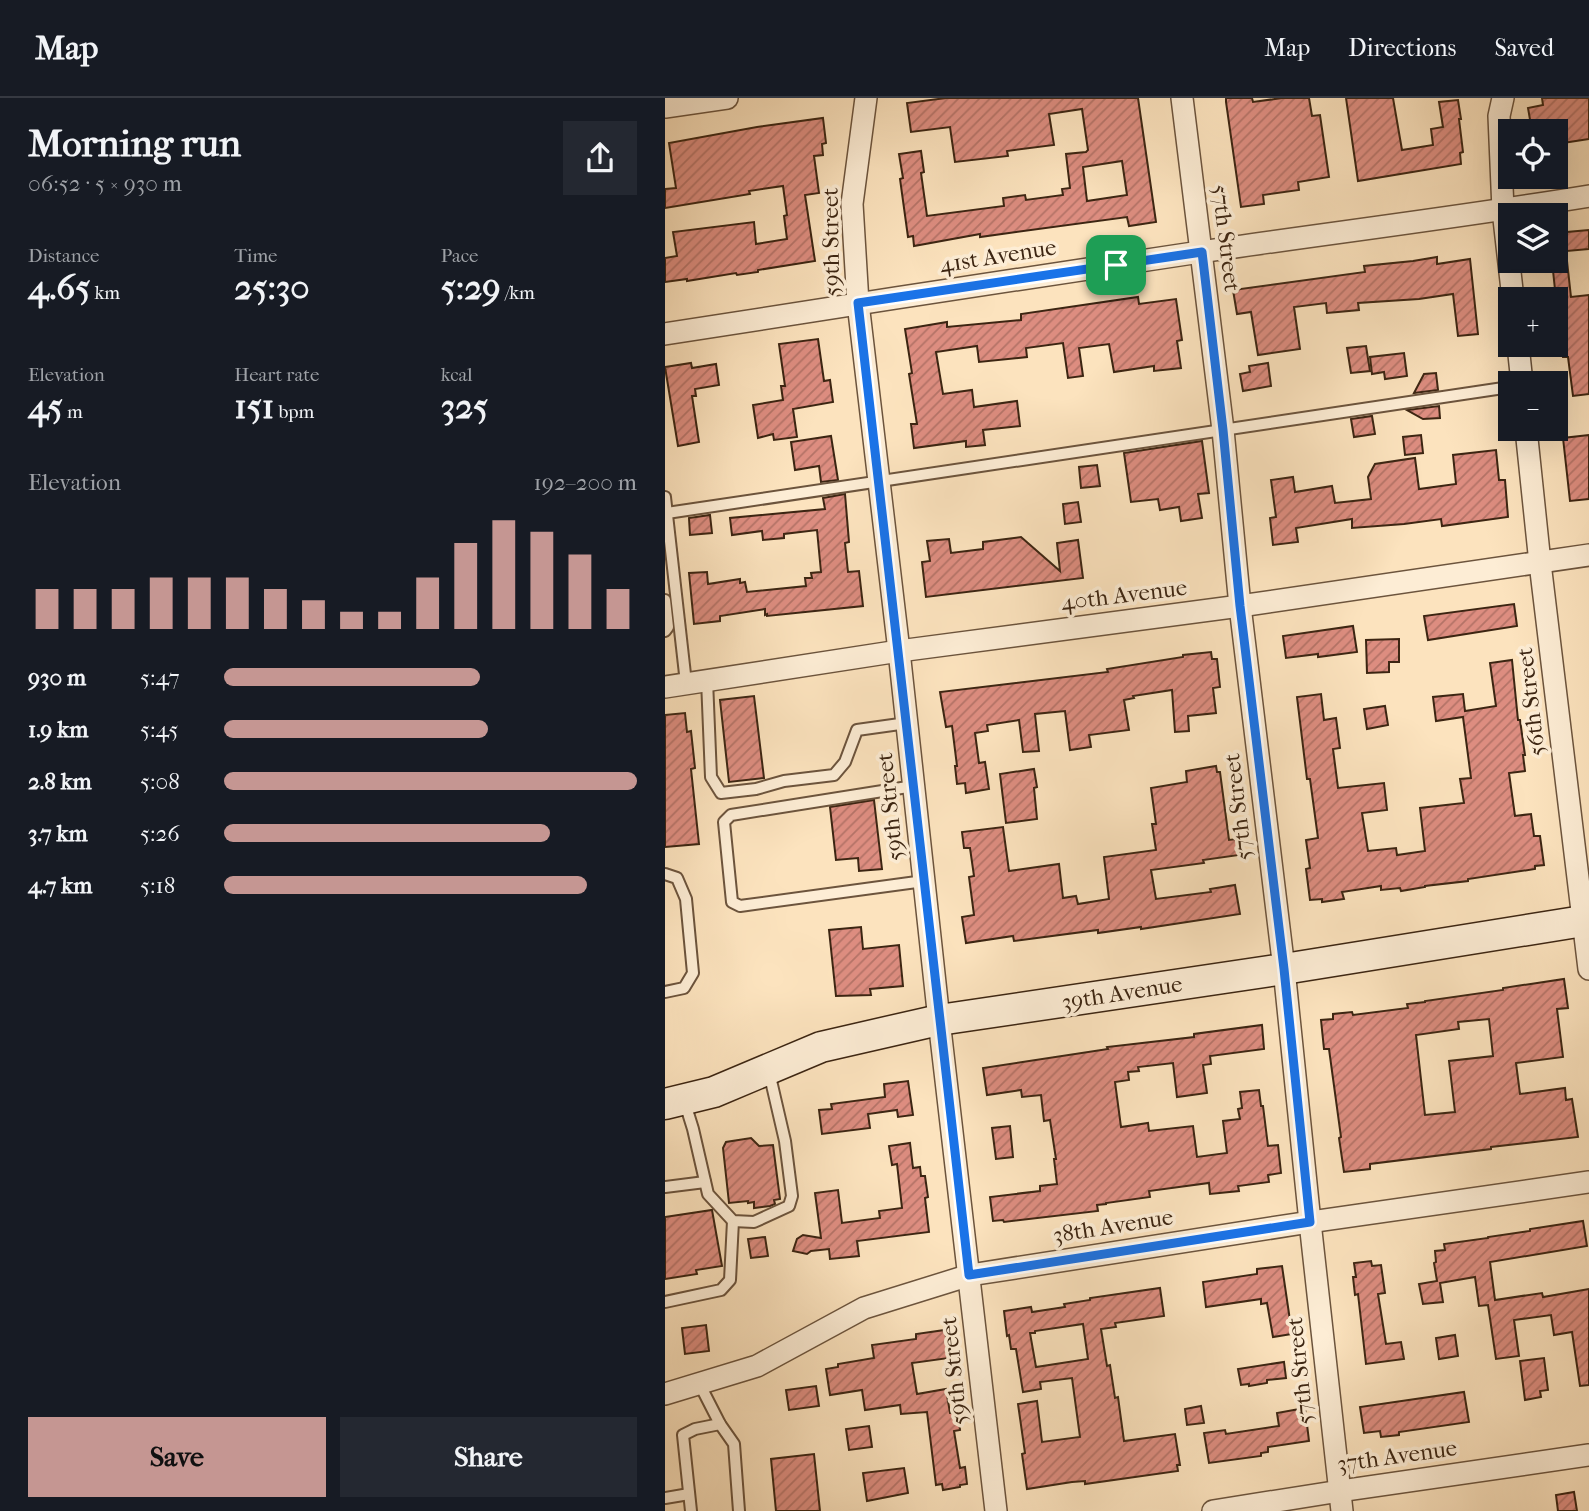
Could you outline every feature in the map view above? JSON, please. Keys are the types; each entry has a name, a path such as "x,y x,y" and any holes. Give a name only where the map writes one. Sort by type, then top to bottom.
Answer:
{"main road":[{"name":"39th Avenue","path":"674,1102 714,1093 821,1047 939,1020 1587,921"}],"street":[{"path":"665,107 727,98"},
{"name":"59th Street","path":"866,98 852,204 858,303 996,1511"},
{"name":"57th Street","path":"1182,98 1223,430 1240,606 1284,969 1341,1501"},
{"path":"1503,98 1499,116 1503,203"},
{"name":"41st Avenue","path":"1546,203 1589,196"},
{"name":"41st Avenue","path":"665,334 1202,252 1498,211"},
{"name":"56th Street","path":"1528,441 1541,563 1587,921 1589,969"},
{"name":"40th Avenue","path":"665,687 899,651 1240,606 1589,555"},
{"name":"38th Avenue","path":"665,1394 757,1366 864,1308 969,1275 1589,1182"},
{"name":"37th Avenue","path":"1213,1511 1341,1501 1589,1455"}],"lane":[{"path":"667,513 1498,389"},
{"path":"665,497 711,777 721,793 834,775 845,762 857,730 907,723"},
{"path":"665,600 668,627 665,631"},
{"path":"914,786 731,815 724,822 733,902 740,906 924,881"},
{"path":"665,874 677,878 686,899 693,973 684,988 665,992"},
{"path":"674,1102 708,1194 733,1221 754,1222 789,1206 792,1196 785,1142 769,1069"},
{"path":"665,1187 705,1182"},
{"path":"665,1302 721,1290 730,1280 733,1221"},
{"path":"699,1384 734,1444 739,1511"},
{"path":"691,1511 683,1435 720,1423"},
{"path":"665,1498 689,1494"}],"building":[{"path":"946,98 1138,98 1156,222 1129,226 1127,217 980,237 980,234 914,246 913,236 908,237 899,154 921,151 927,216 1004,206 1003,198 1025,195 1026,200 1063,195 1062,189 1070,188 1066,154 1088,150 1082,109 1049,114 1054,145 1007,151 1008,156 955,162 950,127 911,132 907,103","holes":["1122,161 1127,195 1087,201 1083,167"]},
{"path":"1226,98 1252,98 1253,102 1309,98 1312,116 1320,115 1329,177 1298,182 1299,190 1263,195 1264,204 1241,207"},
{"path":"1346,98 1393,98 1402,150 1433,145 1431,129 1443,127 1439,102 1458,100 1463,152 1460,153 1461,164 1358,181"},
{"path":"1542,98 1589,98 1589,139 1568,142 1568,119 1530,119 1528,108 1543,105"},
{"path":"823,118 826,143 822,144 823,155 814,156 819,193 805,195 815,261 737,275 665,282 665,258 677,256 673,232 754,222 756,244 787,239 783,186 665,208 665,189 676,188 669,143"},
{"path":"1589,230 1589,249 1568,251 1568,232"},
{"path":"1437,257 1437,264 1470,259 1478,334 1458,336 1453,294 1358,303 1359,310 1327,313 1326,303 1294,307 1300,349 1258,355 1251,312 1237,314 1233,290 1365,272 1364,266"},
{"path":"1568,270 1571,297 1589,295 1589,394 1573,396 1568,357 1568,287 1555,287 1553,273 1568,273"},
{"path":"1138,297 1139,304 1176,299 1182,340 1177,341 1181,368 1154,371 1154,366 1114,372 1109,344 1079,348 1083,376 1068,378 1063,343 1026,348 1027,357 979,362 977,346 936,352 943,394 972,390 974,407 1017,401 1020,426 983,430 985,445 966,447 966,441 914,448 911,424 917,424 905,329 947,322 947,327 1021,320 1021,314"},
{"path":"818,339 824,381 830,380 833,402 793,409 797,437 774,440 773,434 758,438 753,405 783,400 781,386 785,386 779,344"},
{"path":"1366,346 1370,371 1351,373 1347,348"},
{"path":"1404,353 1407,376 1385,379 1384,372 1372,374 1370,357"},
{"path":"691,363 692,368 716,364 719,385 695,389 696,396 692,396 699,442 678,446 665,367"},
{"path":"1268,363 1271,386 1243,391 1240,374 1250,372 1249,366"},
{"path":"1436,373 1438,390 1414,393 1424,374"},
{"path":"1439,406 1440,418 1423,419 1407,410"},
{"path":"1372,416 1375,434 1354,437 1351,419"},
{"path":"1421,435 1423,453 1405,455 1403,437"},
{"path":"1589,435 1589,499 1570,501 1563,441 1568,441 1568,437"},
{"path":"831,436 838,480 821,482 819,466 795,470 791,442"},
{"path":"1202,441 1209,493 1198,494 1202,518 1181,521 1179,507 1160,510 1158,499 1131,502 1124,453"},
{"path":"1496,450 1499,480 1505,480 1508,517 1442,526 1441,519 1352,528 1352,519 1296,528 1298,542 1273,545 1270,518 1276,517 1271,480 1293,477 1295,492 1332,486 1335,503 1371,499 1368,477 1375,464 1415,458 1419,489 1456,484 1453,455"},
{"path":"1097,465 1100,486 1081,488 1079,467"},
{"path":"845,494 849,542 845,543 848,572 859,571 863,606 767,616 765,609 720,616 720,621 694,624 689,573 707,572 708,584 740,579 740,583 745,582 747,592 806,586 805,578 812,578 811,573 821,572 817,530 763,540 762,531 732,535 730,518 825,509 823,498"},
{"path":"1078,502 1081,522 1065,524 1063,504"},
{"path":"710,515 712,533 690,535 689,518"},
{"path":"1021,537 1060,571 1057,543 1078,540 1083,578 926,597 922,562 930,561 927,541 949,539 951,553 983,549 983,542"},
{"path":"1514,604 1517,626 1428,640 1424,616"},
{"path":"1353,626 1357,652 1286,658 1283,636"},
{"path":"1399,639 1399,662 1389,662 1389,672 1367,673 1366,640"},
{"path":"1211,652 1212,659 1217,659 1220,687 1213,688 1216,713 1188,716 1189,731 1175,732 1172,690 1124,700 1129,730 1089,735 1091,747 1070,750 1065,711 1035,714 1039,751 1023,752 1019,720 987,725 988,731 975,733 979,763 985,762 989,789 966,793 965,783 957,784 952,726 946,727 940,692 1108,672 1107,669"},
{"path":"1512,660 1518,720 1525,755 1525,771 1509,773 1515,816 1531,814 1534,836 1540,836 1544,865 1468,881 1401,891 1400,888 1381,890 1381,886 1342,892 1344,899 1322,902 1322,899 1310,900 1306,869 1310,868 1306,840 1318,838 1310,779 1307,779 1297,697 1321,694 1324,720 1336,718 1340,748 1333,749 1338,788 1384,783 1387,810 1362,813 1368,851 1396,848 1397,855 1425,851 1420,808 1464,803 1460,779 1471,778 1463,717 1436,721 1433,697 1463,694 1465,711 1496,706 1490,663"},
{"path":"754,696 764,778 729,782 720,700"},
{"path":"1385,706 1388,725 1367,729 1364,709"},
{"path":"685,713 687,732 691,731 695,768 691,769 699,844 665,847 665,715"},
{"path":"1216,766 1217,772 1220,772 1229,840 1237,839 1239,855 1151,870 1156,899 1211,892 1210,889 1235,885 1240,914 1141,929 1098,933 1098,930 1014,941 1013,936 966,943 962,917 974,915 969,877 974,876 970,848 964,848 962,832 1003,827 1009,871 1059,864 1063,898 1076,896 1078,904 1109,899 1104,857 1156,850 1151,788 1187,782 1186,771"},
{"path":"1034,769 1037,819 1006,823 1000,774"},
{"path":"874,800 882,869 859,871 858,858 836,860 830,807"},
{"path":"861,927 863,949 899,945 903,986 870,989 871,995 836,996 829,930"},
{"path":"1564,979 1568,1008 1557,1009 1563,1057 1516,1063 1520,1094 1565,1088 1566,1100 1572,1099 1578,1137 1370,1164 1370,1169 1344,1172 1329,1049 1324,1049 1321,1020 1333,1019 1333,1014 1352,1012 1353,1015 1408,1008 1407,1004","holes":["1489,1019 1493,1056 1449,1061 1455,1112 1425,1115 1416,1035 1459,1029 1458,1022"]},
{"path":"1262,1025 1264,1049 1210,1056 1211,1064 1203,1065 1207,1093 1177,1097 1173,1063 1138,1067 1139,1071 1128,1072 1129,1080 1115,1082 1121,1127 1148,1123 1149,1131 1193,1126 1197,1157 1227,1153 1223,1121 1240,1119 1240,1092 1259,1090 1268,1146 1278,1145 1281,1173 1268,1175 1269,1182 1238,1186 1239,1191 1210,1194 1209,1183 1149,1191 1150,1197 1097,1205 1098,1211 993,1221 990,1197 1040,1191 1040,1186 1057,1184 1056,1159 1050,1120 1044,1121 1041,1095 1022,1097 1021,1090 987,1095 983,1068"},
{"path":"908,1081 913,1115 898,1117 897,1110 868,1114 870,1128 822,1134 819,1110 832,1109 831,1104 885,1097 884,1084"},
{"path":"1010,1126 1013,1157 996,1159 992,1128"},
{"path":"751,1138 759,1146 773,1145 780,1199 774,1200 775,1204 770,1206 754,1208 754,1202 748,1201 729,1203 723,1148 726,1142"},
{"path":"910,1143 913,1168 920,1167 921,1176 925,1176 929,1232 857,1241 859,1256 830,1259 829,1249 807,1254 793,1251 797,1239 803,1235 821,1238 815,1193 838,1190 842,1223 880,1218 879,1211 902,1208 897,1164 892,1165 889,1146"},
{"path":"712,1210 722,1266 696,1270 697,1274 665,1279 665,1217"},
{"path":"1583,1221 1587,1246 1490,1262 1495,1300 1542,1293 1543,1297 1589,1289 1589,1385 1580,1386 1572,1332 1554,1335 1551,1315 1514,1320 1519,1356 1496,1359 1488,1305 1479,1306 1475,1277 1440,1283 1443,1302 1423,1304 1419,1284 1437,1281 1435,1251 1445,1250 1444,1244"},
{"path":"765,1237 768,1256 751,1258 748,1239"},
{"path":"1371,1261 1372,1266 1381,1265 1385,1293 1378,1294 1386,1344 1401,1342 1404,1359 1366,1364 1358,1294 1355,1295 1353,1277 1356,1277 1354,1263"},
{"path":"1282,1266 1292,1334 1273,1337 1267,1303 1261,1304 1261,1299 1206,1307 1203,1282 1257,1274 1257,1269"},
{"path":"1160,1288 1164,1316 1115,1323 1116,1327 1101,1329 1115,1398 1118,1397 1124,1441 1175,1434 1180,1465 1177,1465 1178,1471 1027,1489 1018,1404 1037,1401 1042,1442 1080,1437 1072,1378 1040,1382 1041,1389 1023,1392 1016,1349 1011,1349 1004,1311 1031,1307 1032,1312 1065,1307 1064,1304","holes":["1083,1324 1088,1359 1036,1367 1030,1333"]},
{"path":"706,1325 709,1351 685,1354 682,1328"},
{"path":"945,1330 949,1358 912,1363 917,1394 946,1389 950,1413 958,1412 960,1430 954,1431 960,1468 965,1467 967,1484 943,1490 942,1484 936,1485 927,1412 901,1414 900,1405 865,1410 862,1390 830,1395 826,1369 838,1367 838,1364 874,1358 872,1345 916,1339 916,1334"},
{"path":"1455,1335 1458,1356 1439,1359 1436,1338"},
{"path":"1544,1358 1548,1390 1540,1391 1541,1397 1525,1400 1520,1361"},
{"path":"1284,1362 1286,1378 1249,1386 1241,1385 1238,1369"},
{"path":"816,1386 819,1406 789,1410 786,1390"},
{"path":"1464,1392 1469,1422 1381,1437 1380,1431 1364,1433 1360,1407"},
{"path":"1201,1406 1204,1423 1187,1425 1185,1409"},
{"path":"1305,1408 1309,1441 1268,1447 1268,1452 1261,1453 1261,1456 1209,1463 1204,1433 1225,1430 1226,1434 1279,1426 1277,1413"},
{"path":"869,1426 872,1447 849,1450 846,1429"},
{"path":"814,1454 820,1511 776,1511 771,1459"},
{"path":"904,1468 908,1493 867,1501 863,1473"},
{"path":"1574,1492 1577,1511 1558,1511 1556,1495"}],"route":[{"path":"1202,252 1240,606 1284,969 1310,1222 969,1275 858,303 1116,265 1202,252"}]}
